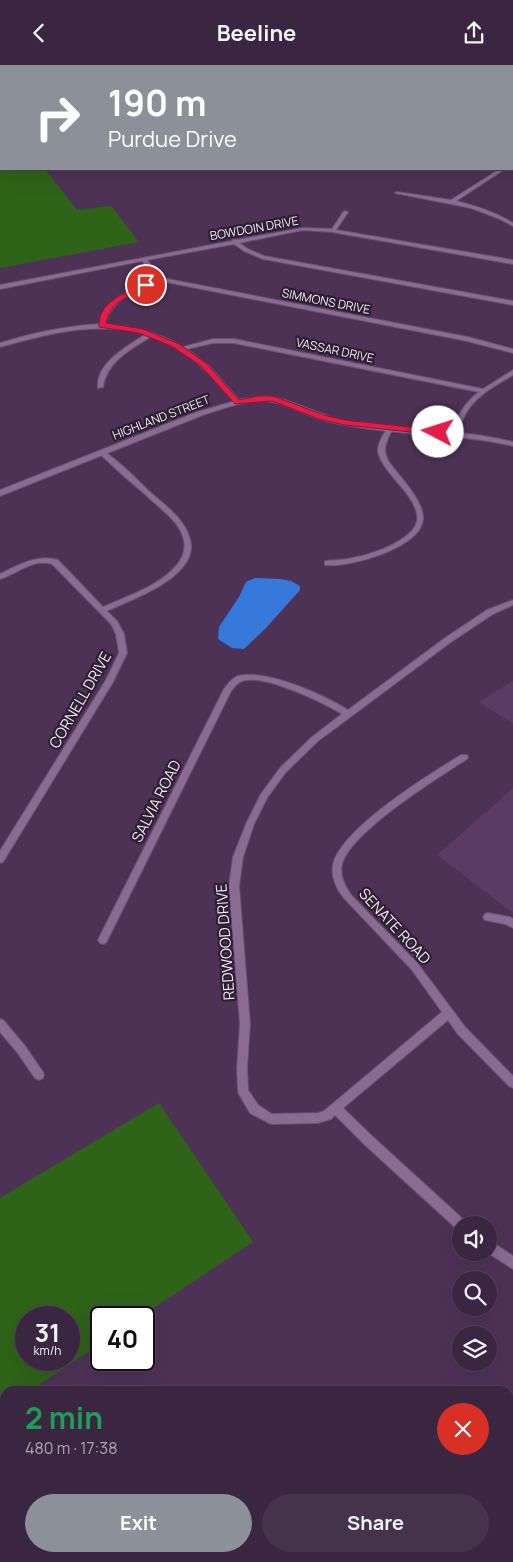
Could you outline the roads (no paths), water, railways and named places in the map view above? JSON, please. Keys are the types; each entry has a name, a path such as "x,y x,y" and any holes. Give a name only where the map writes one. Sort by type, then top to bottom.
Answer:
{"street":[{"path":"451,202 500,170"},
{"path":"397,193 451,202 503,218 513,225"},
{"path":"333,231 346,212"},
{"name":"BOWDOIN DRIVE","path":"0,287 299,229 333,231 513,262"},
{"path":"234,241 246,250 261,256 513,303"},
{"path":"102,325 106,311 112,302 160,279 143,259"},
{"name":"SIMMONS DRIVE","path":"160,279 468,339 513,351"},
{"path":"0,345 57,329 102,325 130,328 151,334 181,349 207,368 238,402"},
{"path":"100,387 101,378 112,362 151,334"},
{"name":"VASSAR DRIVE","path":"181,349 213,341 234,341 484,391"},
{"path":"455,434 460,416 466,406 484,391 513,372"},
{"name":"HIGHLAND STREET","path":"0,493 238,402 258,398 273,399 326,418 390,428 490,439 513,445"},
{"path":"328,563 352,561 387,549 410,537 420,525 420,509 386,462 382,453 382,446 390,428"},
{"path":"102,453 175,517 186,533 189,548 183,563 165,580 102,610"},
{"name":"CORNELL DRIVE","path":"0,577 38,561 52,560 59,564 114,623 122,638 123,649 119,663 21,828 0,859"},
{"name":"REDWOOD DRIVE","path":"447,1014 327,1115 318,1118 271,1119 254,1109 244,1095 242,1068 245,1024 234,885 238,857 264,796 283,770 302,751 323,732 448,640 490,612 513,602"},
{"name":"SALVIA ROAD","path":"103,940 228,689 240,679 265,680 323,699 348,714"},
{"name":"SENATE ROAD","path":"464,757 427,780 374,822 343,853 338,862 337,871 345,894 415,967 447,1014 513,1083"},
{"path":"488,917 507,920 513,924"},
{"path":"0,1025 21,1049 38,1075"},
{"path":"336,1108 452,1217"},
{"path":"497,1252 513,1263"}],"water":[{"path":"255,578 291,581 300,586 300,590 244,649 232,648 218,639 219,627 239,597 246,582"}]}
